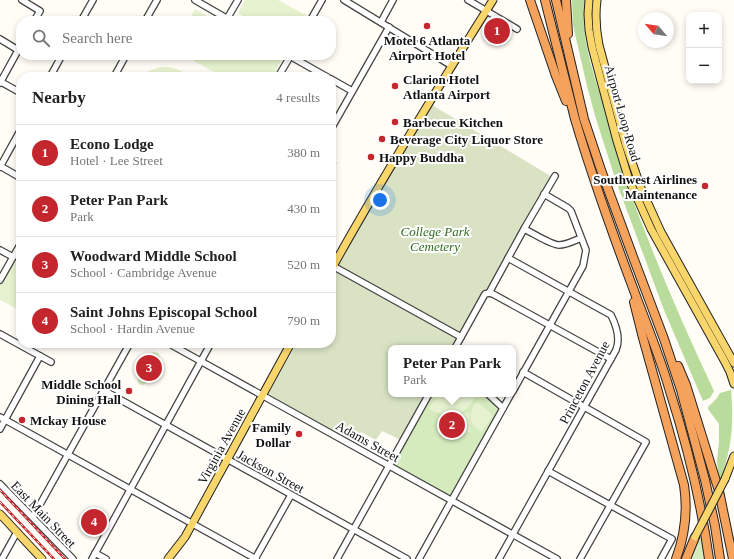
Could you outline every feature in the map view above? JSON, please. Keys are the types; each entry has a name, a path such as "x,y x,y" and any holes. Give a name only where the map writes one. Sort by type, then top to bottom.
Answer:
{"highway":[{"path":"530,0 560,86 568,107 575,119"},
{"path":"546,0 575,119 632,288 669,387 681,427 692,468 709,559"},
{"path":"556,0 584,119 681,390 710,499 720,559"},
{"path":"566,0 572,57 585,106 584,119"},
{"path":"632,288 638,318 684,485 686,507 685,523 682,540 676,559"},
{"path":"664,339 678,365 686,385 719,491 733,559"},
{"path":"686,559 695,537"}],"main road":[{"path":"336,260 366,208 493,0"},
{"name":"Airport Loop Road","path":"589,0 589,30 592,47 617,141 629,180 654,227"},
{"name":"Airport Loop Road","path":"597,0 595,13 596,29 604,66 635,174 654,227"},
{"path":"654,227 734,362"},
{"path":"654,227 725,362 734,384"},
{"name":"Virginia Avenue","path":"168,559 185,537 288,348"},
{"path":"683,559 725,479 734,456"},
{"path":"0,514 42,559"}],"street":[{"path":"22,0 40,11 37,16"},
{"path":"84,16 93,0"},
{"path":"148,16 157,0"},
{"path":"195,0 223,16"},
{"path":"229,16 238,0"},
{"path":"313,16 322,0"},
{"path":"344,0 452,66"},
{"path":"380,22 393,0"},
{"path":"468,0 517,29"},
{"path":"336,120 389,27"},
{"path":"0,39 16,45"},
{"path":"16,54 0,82 16,90"},
{"path":"53,72 59,60"},
{"path":"117,72 123,60"},
{"path":"281,72 288,60"},
{"path":"299,60 319,72"},
{"path":"336,82 352,91"},
{"path":"16,138 0,166 16,175"},
{"path":"457,345 485,294 489,293 555,176"},
{"path":"516,385 583,266 585,259 586,250 571,211 544,194"},
{"path":"524,229 550,243 558,245 581,238"},
{"path":"0,250 13,257"},
{"path":"0,280 16,252"},
{"name":"Princeton Avenue","path":"499,559 616,350 618,340 618,334 611,315 508,258"},
{"path":"336,269 461,337"},
{"path":"489,293 611,359"},
{"path":"0,334 16,343"},
{"path":"25,348 51,362"},
{"path":"33,517 127,348"},
{"name":"Adams Street","path":"177,348 557,559"},
{"path":"92,559 209,348"},
{"path":"0,429 3,419 40,356"},
{"path":"523,372 646,442 580,559"},
{"name":"Jackson Street","path":"104,390 407,559"},
{"path":"337,559 427,397"},
{"path":"491,397 503,408"},
{"path":"419,559 509,397"},
{"path":"3,419 256,559 291,494"},
{"path":"548,471 672,540 661,559"},
{"name":"East Main Street","path":"0,484 73,559"},
{"path":"2,559 17,532"},
{"path":"95,553 106,559"}],"green space":[{"path":"245,0 278,0 306,15 244,16 238,13"},
{"path":"572,0 586,0 584,26 588,52 626,182 650,245 714,391 710,398 703,401 664,310 616,181 587,86 573,25"},
{"path":"195,9 207,16 192,16"},
{"path":"192,60 281,60 275,72 214,72"},
{"path":"160,67 166,67 178,69 183,72 148,72"},
{"name":"College Park Cemetery","path":"432,105 552,177 488,290 456,341 454,341 452,345 388,345 388,397 424,397 401,440 382,431 376,440 361,432 355,444 267,396 294,348 336,348 336,270 374,202"},
{"path":"16,257 16,308 0,300 0,285"},
{"path":"154,352 158,353 160,357 156,371 142,364 148,355"},
{"path":"142,366 156,373 151,380 143,385 139,384 138,380"},
{"path":"731,390 732,424 730,445 725,467 721,478 719,479 717,461 719,424 708,407 720,393"},
{"path":"427,397 489,397 501,406 452,502 388,466"},
{"path":"436,397 474,397 467,408 456,414 443,414 429,409"},
{"path":"477,402 491,413 492,417 481,432 474,425 471,418 472,410"},
{"path":"466,413 469,414 471,432 458,430 453,426 449,419"},
{"path":"701,534 705,559 688,559"}],"railway":[{"path":"0,490 65,559"},
{"path":"0,502 54,559"}],"place":[{"name":"Motel 6 Atlanta Airport Hotel","path":"427,26"},
{"name":"Econo Lodge","path":"497,31"},
{"name":"Clarion Hotel Atlanta Airport","path":"395,86"},
{"name":"Barbecue Kitchen","path":"395,122"},
{"name":"Beverage City Liquor Store","path":"382,139"},
{"name":"Happy Buddha","path":"371,157"},
{"name":"Southwest Airlines Maintenance","path":"705,186"},
{"name":"Woodward Middle School","path":"149,368"},
{"name":"Middle School Dining Hall","path":"129,391"},
{"name":"Mckay House","path":"22,420"},
{"name":"Peter Pan Park","path":"452,425"},
{"name":"Family Dollar","path":"299,434"},
{"name":"Saint Johns Episcopal School","path":"94,522"}]}
